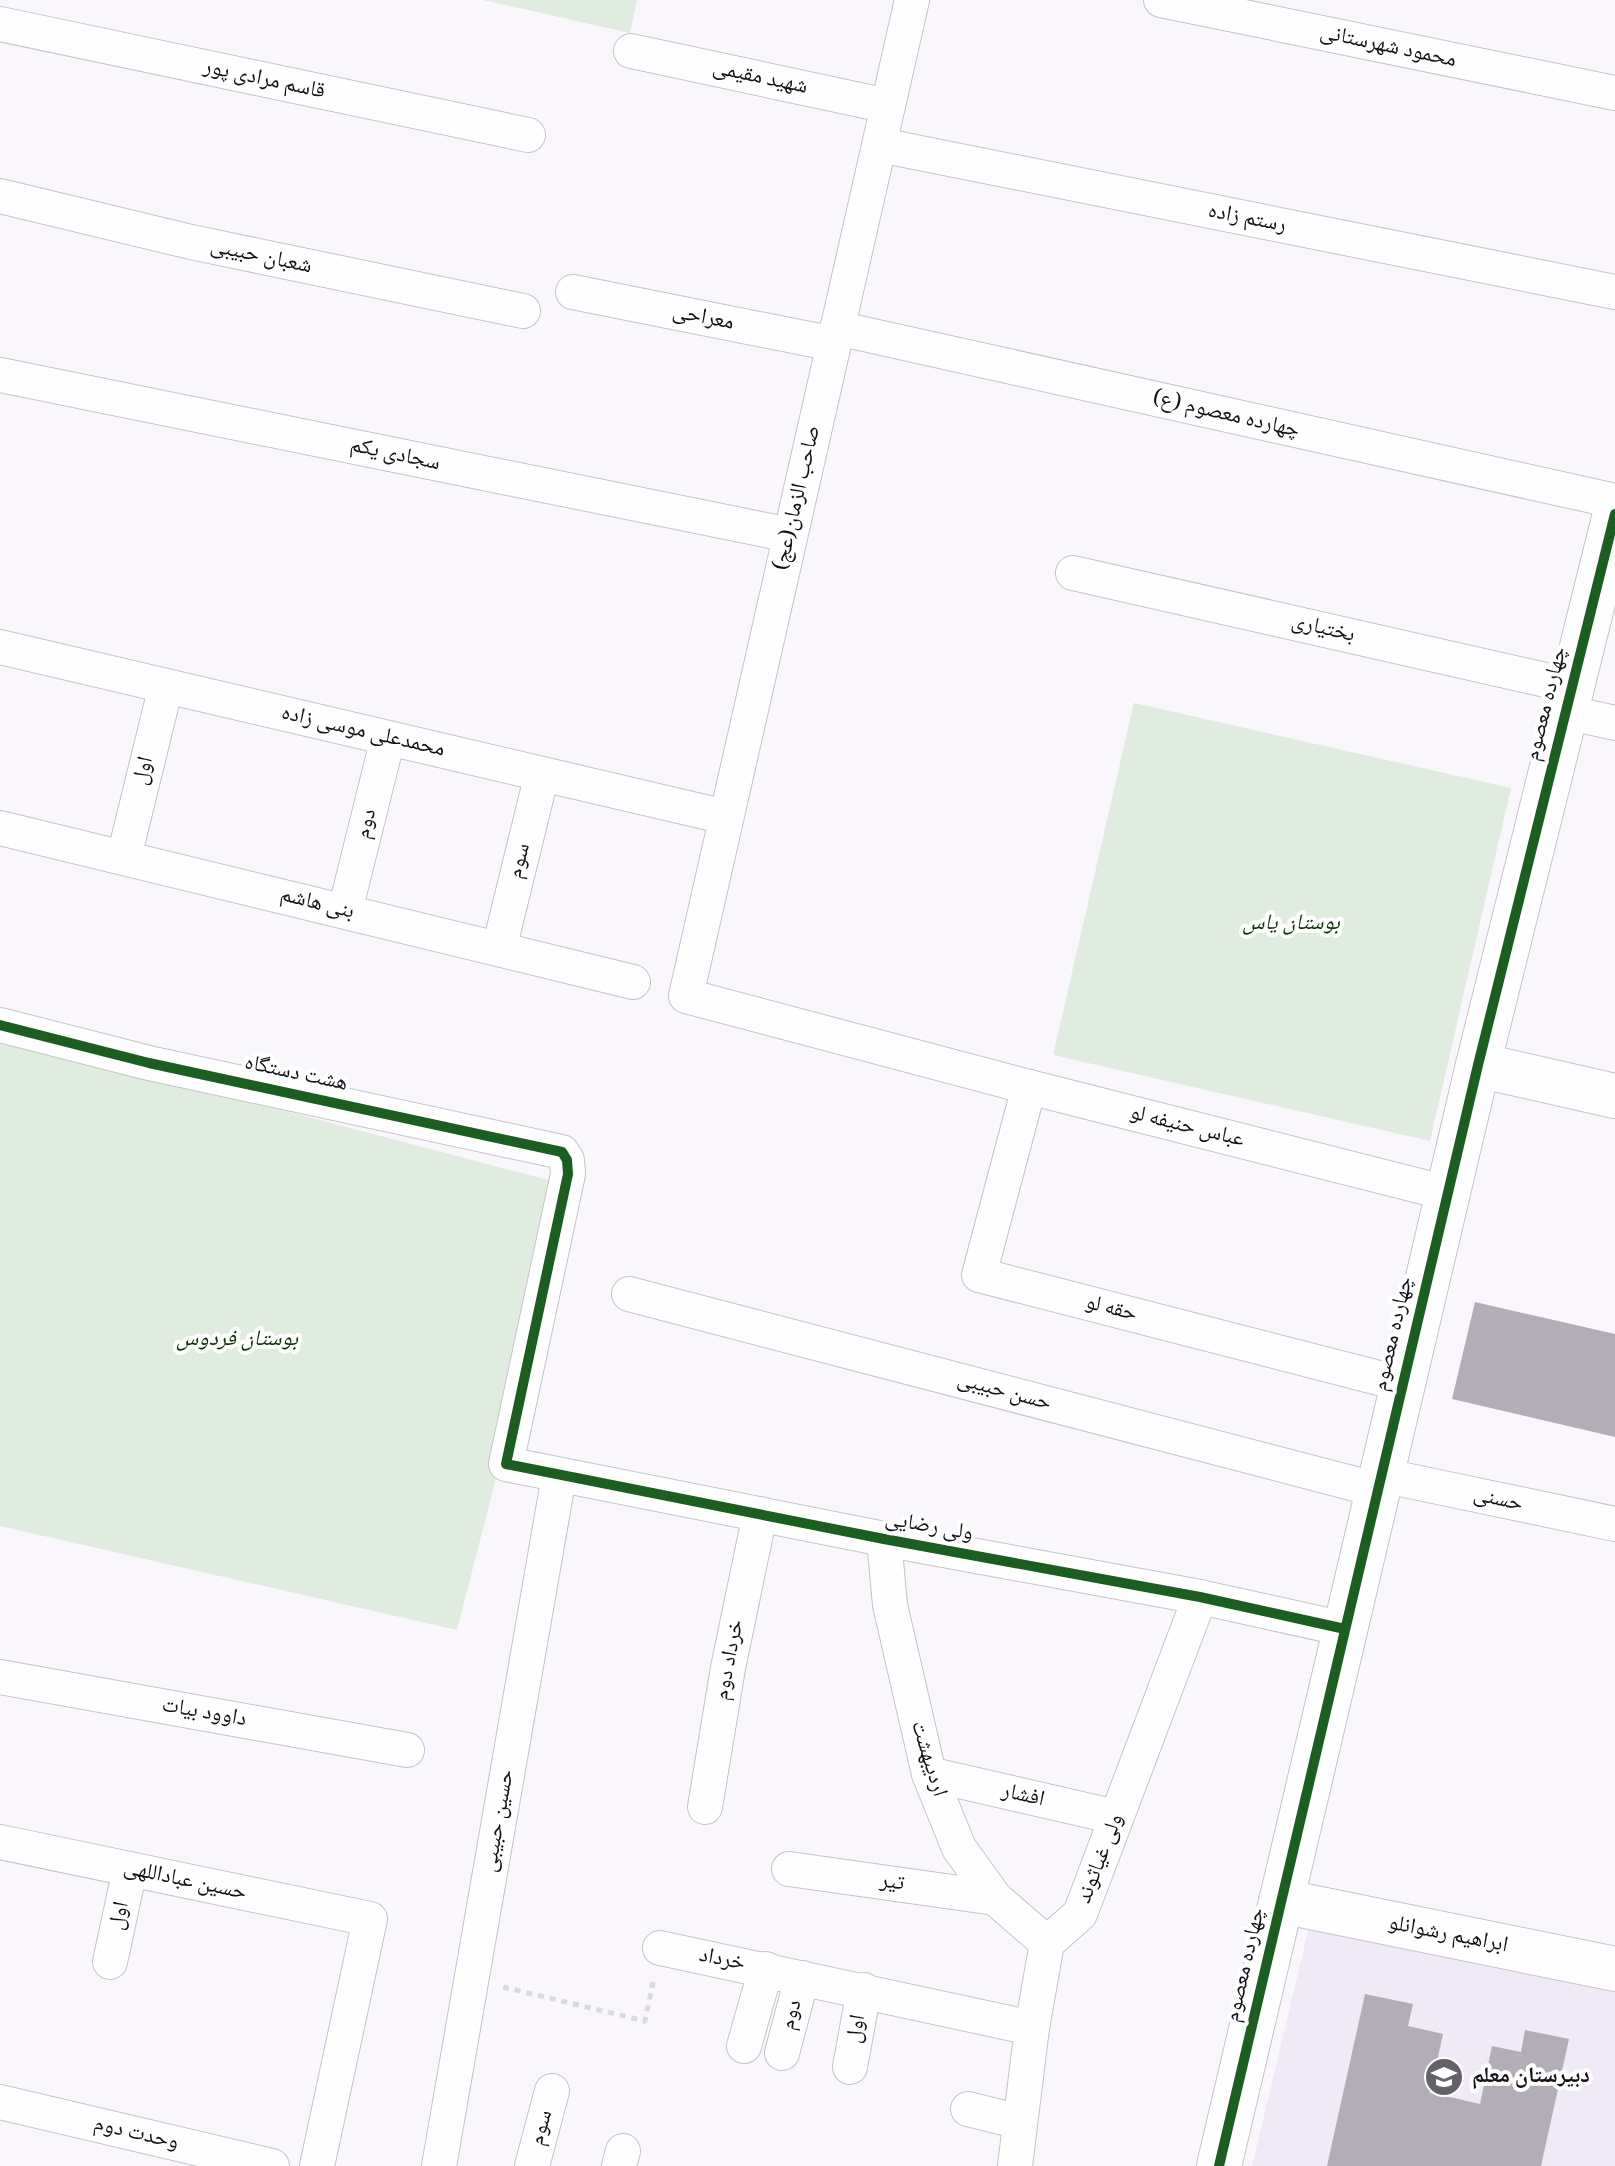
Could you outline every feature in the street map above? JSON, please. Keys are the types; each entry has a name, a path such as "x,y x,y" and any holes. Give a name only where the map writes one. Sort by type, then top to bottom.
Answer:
{"street":[{"name":"صاحب الزمان(عج)","path":"686,996 912,0"},
{"name":"محمود شهرستانی","path":"1161,0 1615,93"},
{"name":"قاسم مرادی پور","path":"0,24 528,135"},
{"name":"شهید مقیمی","path":"631,51 888,106"},
{"name":"رستم زاده","path":"880,145 1615,292"},
{"name":"شعبان حبیبی","path":"0,196 191,242 523,311"},
{"name":"معراحی","path":"573,292 835,336"},
{"name":"چهارده معصوم (ع)","path":"835,336 1615,501"},
{"name":"سجادی یکم","path":"0,375 790,535"},
{"name":"چهارده معصوم","path":"1219,2166 1447,1193 1615,514"},
{"name":"بختیاری","path":"1073,573 1569,699 1615,723"},
{"name":"محمدعلی موسی زاده","path":"0,647 726,817"},
{"name":"اول","path":"124,857 166,686"},
{"name":"دوم","path":"345,911 388,738"},
{"name":"سوم","path":"499,949 542,774"},
{"name":"بنی هاشم","path":"0,828 633,982"},
{"name":"عباس حنیفه لو","path":"686,996 1447,1193"},
{"name":"هشت دستگاه","path":"0,1025 149,1063 562,1152 567,1160 568,1174 506,1464"},
{"path":"1478,1065 1615,1096"},
{"name":"حقه لو","path":"1029,1087 979,1275 1402,1384"},
{"name":"حسن حبیبی","path":"629,1294 1380,1482"},
{"name":"ولی رضایی","path":"506,1464 884,1539 1200,1597 1345,1629"},
{"name":"حسین حبیبی","path":"439,2166 559,1476"},
{"name":"حسنی","path":"1380,1482 1615,1524"},
{"name":"خرداد دوم","path":"705,1807 728,1668 760,1514"},
{"name":"اردیبهشت","path":"884,1539 890,1605 929,1774 959,1848 995,1898 1047,1943"},
{"name":"ولی غیاثوند","path":"1047,1943 1080,1914 1200,1597"},
{"name":"داوود بیات","path":"0,1677 407,1750"},
{"name":"افشار","path":"929,1774 1116,1817"},
{"name":"حسین عباداللهی","path":"0,1842 370,1919 317,2166"},
{"name":"اول","path":"110,1962 130,1869"},
{"name":"تیر","path":"789,1869 995,1898"},
{"name":"ابراهیم رشوانلو","path":"1281,1901 1615,1969"},
{"path":"1015,2166 1032,2028 1047,1943"},
{"name":"خرداد","path":"660,1948 1032,2028"},
{"path":"744,2046 766,1969"},
{"name":"دوم","path":"782,2053 802,1978"},
{"name":"اول","path":"850,2067 864,1990"},
{"name":"سوم","path":"532,2166 552,2091"},
{"name":"وحدت دوم","path":"0,2102 190,2157 272,2166"},
{"path":"968,2109 1020,2122"}],"path":[{"path":"471,1979 645,2021 660,1948"}],"shaded area":[{"name":"دبیرستان معلم","path":"1310,1923 1615,1987 1615,2166 1252,2166"}],"green space":[{"path":"483,0 637,0 630,33"},
{"name":"بوستان یاس","path":"1134,703 1511,788 1430,1141 1053,1055"},
{"name":"بوستان فردوس","path":"0,1036 571,1186 457,1630 0,1526"}],"building":[{"path":"1475,1302 1615,1334 1615,1437 1452,1399"},
{"path":"1365,1994 1413,2004 1408,2026 1443,2034 1430,2093 1480,2104 1492,2046 1521,2052 1525,2030 1569,2039 1541,2166 1327,2166"}],"cycle path":[{"path":"1219,2166 1478,1065 1615,514"},
{"path":"0,1025 149,1063 562,1152 567,1160 568,1174 506,1464 884,1539 1200,1597 1345,1629"}],"place":[{"name":"دبیرستان معلم","path":"1444,2077"}]}
